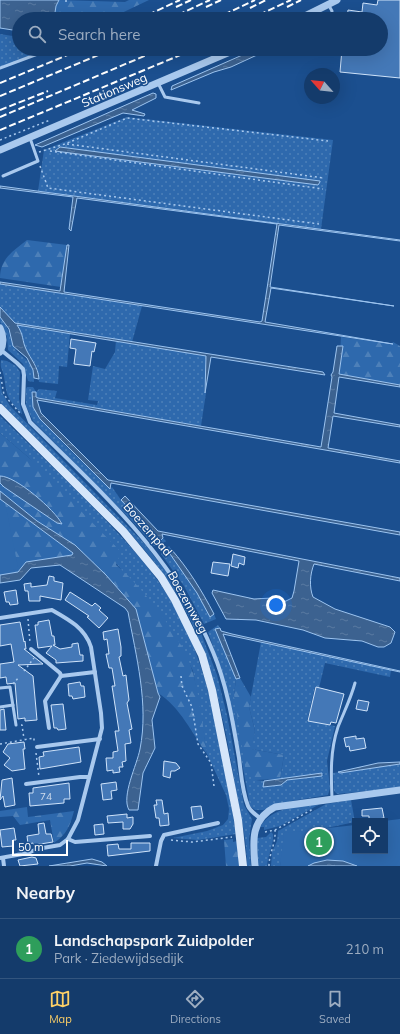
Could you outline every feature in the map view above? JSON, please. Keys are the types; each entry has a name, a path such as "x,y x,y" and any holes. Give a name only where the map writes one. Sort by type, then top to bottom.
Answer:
{"main road":[{"name":"Boezemweg","path":"0,408 123,531 161,577 189,626 202,655 217,710 238,820 243,866"}],"street":[{"path":"313,12 337,0"},
{"name":"Stationsweg","path":"0,150 221,56"},
{"path":"0,328 3,338 0,351"},
{"name":"Boezempad","path":"0,351 23,369 23,404 30,422 136,529 156,552 191,604 214,654 222,678 246,799 252,812 260,818"},
{"path":"0,618 52,610 79,627 89,640 102,713 100,739 78,820 68,839 60,845 2,858 4,866"},
{"path":"31,649 62,676"},
{"path":"49,728 45,701 62,676 95,672"},
{"path":"37,747 100,739"},
{"path":"26,784 80,776 89,777"},
{"path":"256,866 253,839 254,830 260,818 268,811 280,806 400,790"},
{"path":"156,866 164,835 218,823"},
{"path":"68,839 75,842 150,836"}],"lane":[{"path":"328,4 332,12"},
{"path":"0,68 32,56"},
{"path":"158,83 165,97 199,103"},
{"path":"3,176 38,160 30,138"},
{"path":"330,799 331,760 338,727 351,699 355,682"},
{"path":"0,688 10,687 16,726"},
{"path":"0,707 13,705"}],"path":[{"path":"36,153 48,151 127,118 328,141"},
{"path":"65,144 324,178"},
{"path":"48,151 323,189"},
{"path":"38,160 48,188 319,224"},
{"path":"0,372 4,395 14,408 30,422"},
{"path":"27,614 31,649"},
{"path":"24,671 37,655"},
{"path":"181,676 182,686 192,707 198,744 211,763 214,786"},
{"path":"10,687 19,677"},
{"path":"16,726 22,725 24,739"},
{"path":"0,744 34,738 40,782"},
{"path":"265,832 275,830 330,799"},
{"path":"269,866 269,857 276,841 275,830"},
{"path":"162,838 192,842 232,837"}],"green space":[{"path":"59,0 125,2 129,0 149,0 124,12 55,12"},
{"path":"0,34 12,36 12,56 29,56 0,69"},
{"path":"127,117 333,140 321,229 38,191 44,150"},
{"path":"27,240 67,245 61,287 0,278 2,266 8,256"},
{"path":"0,284 142,306 132,342 14,323 0,307"},
{"path":"0,317 7,328 16,350 32,367 34,382 28,381 23,364 8,350 7,337 0,322"},
{"path":"17,325 70,333 67,367 59,366 58,384 39,382 37,367 25,348"},
{"path":"341,337 392,344 393,342 400,346 400,385 339,374"},
{"path":"116,340 207,356 204,392 206,393 201,426 36,397 32,398 35,408 43,420 65,445 110,489 112,487 121,500 160,541 163,538 166,541 159,546 154,546 132,521 33,421 26,406 27,387 33,387 36,392 39,389 57,391 55,398 97,405 98,401 88,400 93,366 105,369 115,352"},
{"path":"1,360 7,361 16,366 20,372 19,399 22,414 8,397 1,367"},
{"path":"0,377 2,393 10,406 143,542 176,584 196,620 217,675 227,715 244,805 252,819 249,839 251,866 247,866 243,826 218,697 200,641 188,615 173,588 137,541 119,521 19,423 0,402"},
{"path":"0,416 115,530 143,561 178,612 197,655 212,705 223,756 236,834 198,840 173,838 207,831 223,825 228,819 229,809 226,795 207,754 193,671 183,651 120,568 28,457 0,433"},
{"path":"0,433 28,457 121,552 116,565 138,586 172,630 188,660 193,673 207,754 173,705 158,693 136,609 106,575 75,545 37,521 0,491 0,483 56,523 62,523 52,511 34,495 15,482 0,476"},
{"path":"0,499 73,553 73,555 26,562 18,572 0,575"},
{"path":"0,499 5,503 18,567 11,572 0,573"},
{"path":"169,546 171,549 168,551 197,593 210,617 214,614 216,619 204,624 184,586 161,554"},
{"path":"218,625 220,628 216,629 236,679 234,695 256,780 264,781 263,787 281,785 287,780 324,775 322,773 280,779 284,755 251,749 255,731 249,707 261,642 391,670 390,677 325,663 319,688 315,687 307,721 335,726 327,761 330,788 328,795 291,801 263,810 255,810 250,806 236,730 223,675 208,632"},
{"path":"240,678 251,697 249,707 255,731 252,749 284,755 280,779 256,780 246,771 234,695 236,679"},
{"path":"400,764 400,788 337,794 334,791 333,773"},
{"path":"351,800 354,818 352,818 352,823 293,835 283,852 280,866 271,866 272,852 277,841 278,831 326,804"},
{"path":"320,804 280,826 264,830 264,827 260,827 265,820 279,811 295,807"},
{"path":"27,807 28,817 74,811 67,829 54,843 50,820 20,825 13,816 0,817 0,811"},
{"path":"400,819 400,866 280,866 284,833 352,825 352,854 388,854 388,820"},
{"path":"271,832 273,834 273,842 268,857 267,866 258,866 257,838 266,837"},
{"path":"233,839 233,842 237,841 239,866 226,866 224,840"}],"water":[{"path":"0,0 59,0 55,12 12,12 12,30 0,28"},
{"path":"240,56 255,56 231,67 214,72 171,90 172,86"},
{"path":"153,93 156,94 156,98 132,110 145,114 144,116 123,113 42,147 35,145"},
{"path":"60,147 320,182 318,185 55,151"},
{"path":"0,186 400,240 279,225 270,287 394,306 271,288 265,322 393,344 0,284 0,282 60,291 67,245 69,245 64,292 260,322 262,321 277,224 77,198 71,231 69,229 73,197 0,188"},
{"path":"0,307 15,323 323,372 325,375 211,357 205,393 206,356 17,325 21,332 26,349 37,370 39,379 34,378 33,370 27,358 13,346 9,329 0,317"},
{"path":"337,346 343,346 339,374 400,385 400,387 339,377 334,413 400,425 400,427 333,416 328,448 400,461 400,463 37,400 41,413 108,480 400,532 400,535 111,483 110,489 40,419 33,407 32,392 36,392 36,397 38,398 321,447 332,377 331,375 333,372"},
{"path":"0,476 7,477 25,487 52,511 62,524 57,523 4,487 0,483"},
{"path":"0,491 37,521 75,545 106,575 136,609 160,697 152,720 155,748 143,773 138,810 129,810 127,804 130,780 140,749 143,715 138,663 128,612 125,608 60,565 31,568 20,580 0,583 0,575 18,572 26,562 72,555 73,553 0,499"},
{"path":"125,496 158,531 400,578 400,581 314,564 311,576 311,589 313,597 335,609 390,627 395,632 391,643 384,647 378,647 362,641 325,638 303,630 256,620 226,619 212,593 213,590 254,599 272,598 282,602 286,601 292,598 299,561 162,534 163,538 160,541 121,500"},
{"path":"171,549 189,572 205,597 214,614 210,617 197,593 168,551"},
{"path":"220,628 221,631 232,634 400,672 223,634 240,678 236,679 215,629"},
{"path":"400,762 400,764 340,773 338,772 378,763"},
{"path":"322,773 322,776 287,780 281,785 263,787 264,781"},
{"path":"92,859 102,862 107,866 87,863 70,866 49,866"},
{"path":"327,860 343,861 357,866 308,866"}],"building":[{"path":"378,0 400,0 400,78 340,72 341,56 388,56 388,12 362,12 363,3 377,5"},
{"path":"348,10 362,12 348,12"},
{"path":"71,339 96,343 94,352 92,351 90,366 74,364 76,349 70,348"},
{"path":"233,554 245,557 244,565 239,563 238,568 231,566"},
{"path":"213,562 230,564 228,576 211,573"},
{"path":"49,576 54,577 54,581 63,583 61,600 40,596 40,601 29,601 28,591 25,591 24,584 31,583 31,587 47,585"},
{"path":"16,590 18,604 10,605 9,602 6,602 4,592"},
{"path":"70,592 92,606 95,603 101,608 99,610 108,618 99,628 87,617 89,616 65,600"},
{"path":"49,620 52,636 54,636 55,645 53,645 60,649 72,647 72,644 78,643 80,655 83,655 83,661 56,663 56,660 46,653 52,646 38,648 35,625 38,625 38,622"},
{"path":"20,622 24,642 25,641 26,649 24,649 43,664 18,665 33,676 37,720 25,721 25,718 18,719 15,683 7,684 6,677 0,678 0,664 14,662 11,644 0,646 0,625"},
{"path":"118,629 121,647 121,656 119,657 123,676 126,675 129,700 127,703 132,729 129,730 131,743 125,744 126,761 122,762 123,767 119,767 120,772 113,773 113,770 107,771 106,758 113,758 113,752 118,751 115,731 119,731 112,686 115,686 112,668 109,668 106,654 109,654 107,639 104,640 103,632"},
{"path":"80,682 81,686 84,686 85,697 73,699 72,696 69,696 68,684"},
{"path":"316,687 344,694 336,723 331,722 330,725 308,721"},
{"path":"358,700 369,702 367,711 356,709"},
{"path":"63,704 66,729 58,730 57,728 54,728 51,705"},
{"path":"4,709 6,730 0,730 0,710"},
{"path":"356,736 356,739 364,738 366,748 350,751 349,746 346,747 344,738"},
{"path":"24,742 25,749 23,749 25,769 12,771 4,765 10,758 3,752 8,744"},
{"path":"79,747 81,762 40,769 39,757 44,756 43,752"},
{"path":"164,761 176,763 180,768 175,771 171,771 170,778 163,776"},
{"path":"12,778 15,805 5,807 3,796 0,800 2,780"},
{"path":"116,782 117,790 111,791 112,799 103,800 101,784"},
{"path":"69,783 70,799 64,799 64,803 30,806 29,793 33,793 33,788"},
{"path":"156,800 162,800 164,814 168,813 169,825 160,826 159,818 156,818 154,805 157,805"},
{"path":"201,806 203,818 193,820 191,807"},
{"path":"382,808 384,818 369,818 369,816 362,816 362,810"},
{"path":"127,814 127,818 133,817 133,824 130,829 123,829 123,822 108,823 107,816"},
{"path":"44,823 46,834 51,834 53,842 34,845 33,843 28,844 27,836 39,834 38,824"},
{"path":"103,824 104,834 95,835 94,825"},
{"path":"14,828 16,840 13,840 13,846 2,847 0,830"},
{"path":"131,843 150,843 150,851 108,856 107,845 118,844 119,849 131,849"},
{"path":"32,857 36,858 38,864 20,866 18,860"}],"railway":[{"path":"154,12 180,0"},
{"path":"176,7 191,0"},
{"path":"184,12 210,0"},
{"path":"206,7 221,0"},
{"path":"230,12 255,0"},
{"path":"250,8 266,0"},
{"path":"265,12 291,0"},
{"path":"287,7 301,0"},
{"path":"0,83 65,56"},
{"path":"0,96 96,56"},
{"path":"0,117 144,56"},
{"path":"0,130 178,56"},
{"path":"0,110 48,91"}],"place":[{"name":"Landschapspark Zuidpolder","path":"319,842"}]}
